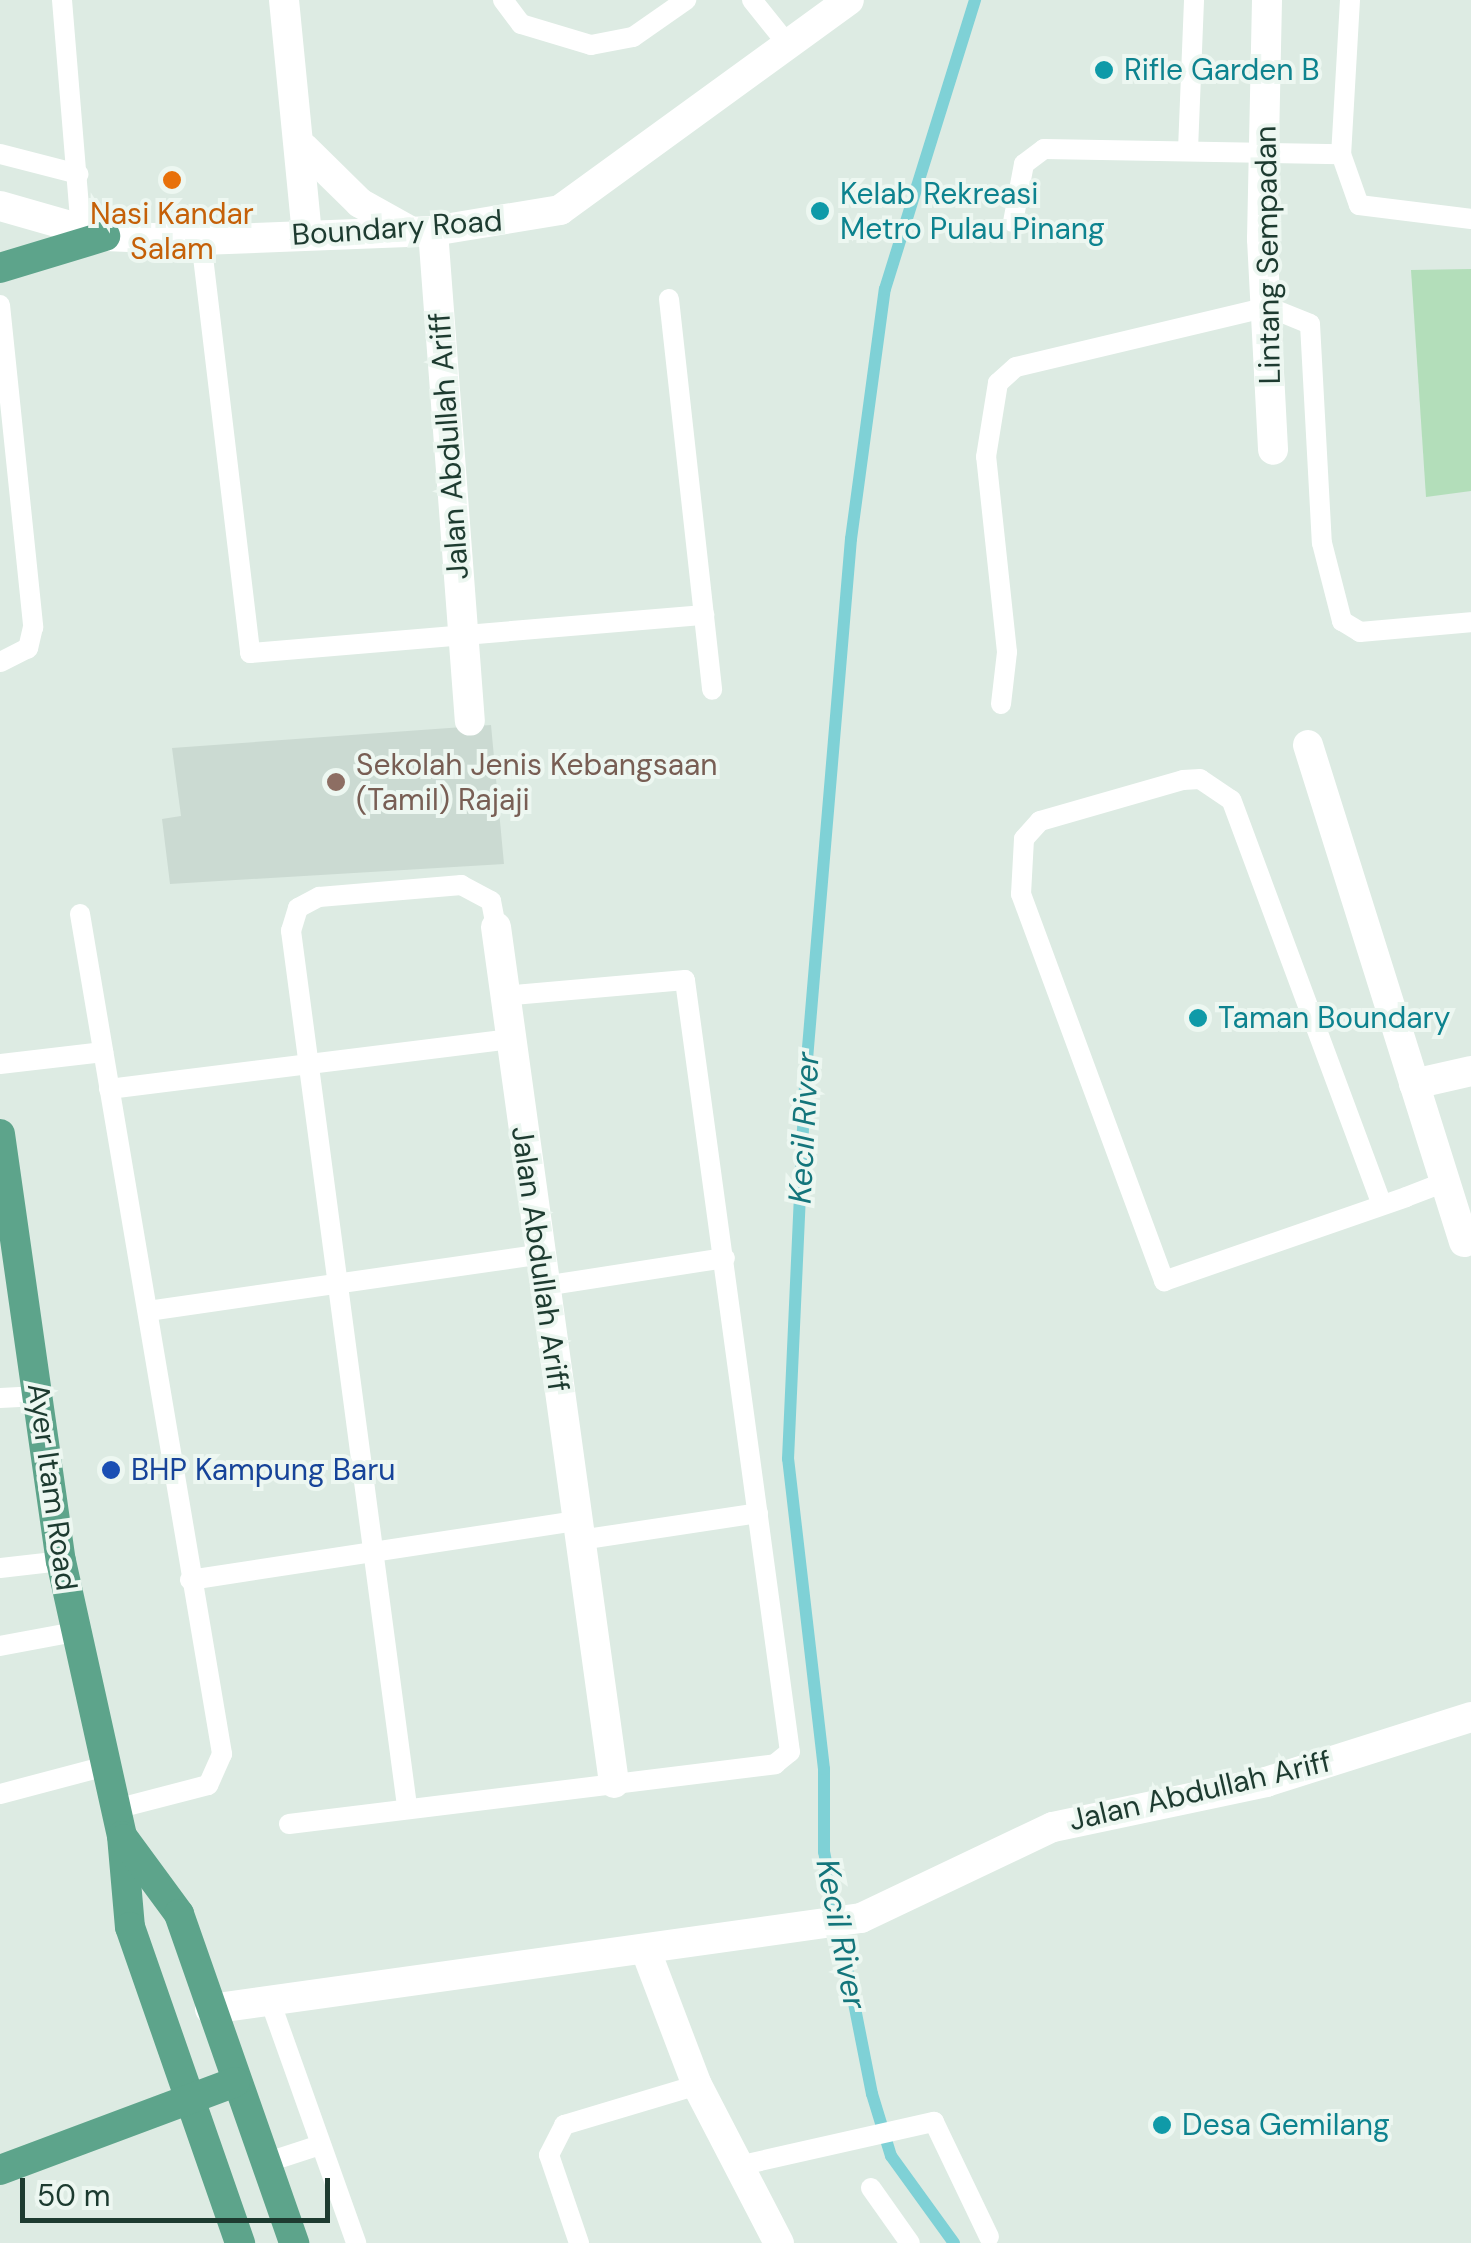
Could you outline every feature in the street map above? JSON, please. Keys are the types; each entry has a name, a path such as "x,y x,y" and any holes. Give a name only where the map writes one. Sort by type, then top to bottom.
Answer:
{"main road":[{"path":"0,268 93,233"},
{"name":"Ayer Itam Road","path":"0,1134 61,1561 119,1823 130,1927 240,2243"},
{"name":"Ayer Itam Road","path":"119,1823 179,1914 294,2243"},
{"path":"0,2170 236,2082"}],"street":[{"path":"284,0 304,148 307,236"},
{"name":"Boundary Road","path":"0,206 93,233 200,240 421,231 560,210 849,0"},
{"name":"Lintang Sempadan","path":"1267,0 1264,151 1273,450"},
{"path":"304,148 360,203 421,231"},
{"name":"Jalan Abdullah Ariff","path":"421,231 470,721"},
{"path":"1308,745 1464,1242"},
{"name":"Jalan Abdullah Ariff","path":"496,927 508,1039 614,1783"},
{"path":"1414,1084 1471,1071"},
{"name":"Jalan Abdullah Ariff","path":"210,2009 862,1918 1052,1827 1266,1782 1471,1717"},
{"path":"646,1951 697,2085 779,2243"}],"lane":[{"path":"62,0 78,174 93,233"},
{"path":"502,0 521,24 591,45 619,44 676,4"},
{"path":"752,0 789,46"},
{"path":"1188,150 1194,0"},
{"path":"1350,0 1342,154 1359,205 1372,212 1471,219"},
{"path":"1013,222 1031,153 1188,150 1342,154"},
{"path":"0,154 78,174"},
{"path":"200,240 250,653 704,615"},
{"path":"669,299 712,690"},
{"path":"0,305 33,626 28,648 0,662"},
{"path":"1001,704 1007,652 986,458 998,382 1016,367 1268,306 1310,324 1322,543 1342,621 1360,632 1471,622"},
{"path":"1382,1204 1231,800 1183,780 1040,821 1024,838 1021,894 1164,1281 1445,1182"},
{"name":"Jalan Abdullah Ariff","path":"306,1064 292,919 308,900 473,887 491,902 496,927"},
{"path":"80,914 222,1766 197,1790 119,1823"},
{"path":"289,1824 407,1806 775,1764 790,1752 726,1258 685,980 504,996"},
{"path":"109,1089 508,1039"},
{"path":"0,1064 103,1052"},
{"path":"306,1064 407,1806"},
{"path":"148,1311 539,1254"},
{"path":"544,1286 726,1258"},
{"path":"0,1398 39,1396"},
{"path":"190,1580 372,1552 758,1513"},
{"path":"0,1568 61,1561"},
{"path":"0,1646 76,1632"},
{"path":"0,1794 106,1766"},
{"path":"269,1998 356,2243"},
{"path":"579,2243 549,2155 564,2125 697,2085"},
{"path":"738,2166 906,2123 942,2126 988,2237"},
{"path":"265,2163 320,2145"},
{"path":"870,2188 910,2243"}],"shaded area":[{"name":"Sekolah Jenis Kebangsaan (Tamil) Rajaji","path":"491,725 504,864 170,884 162,819 181,816 172,748"}],"green space":[{"path":"1471,269 1471,491 1426,497 1411,270"}],"waterway":[{"name":"Kecil River","path":"954,2243 891,2156 872,2094 824,1852 824,1769 788,1459 805,1083 851,539 885,289 975,0"}],"place":[{"name":"Rifle Garden B","path":"1104,70"},
{"name":"Nasi Kandar Salam","path":"172,180"},
{"name":"Kelab Rekreasi Metro Pulau Pinang","path":"820,211"},
{"name":"Sekolah Jenis Kebangsaan (Tamil) Rajaji","path":"336,782"},
{"name":"Taman Boundary","path":"1198,1018"},
{"name":"BHP Kampung Baru","path":"111,1470"},
{"name":"Desa Gemilang","path":"1162,2125"}]}
